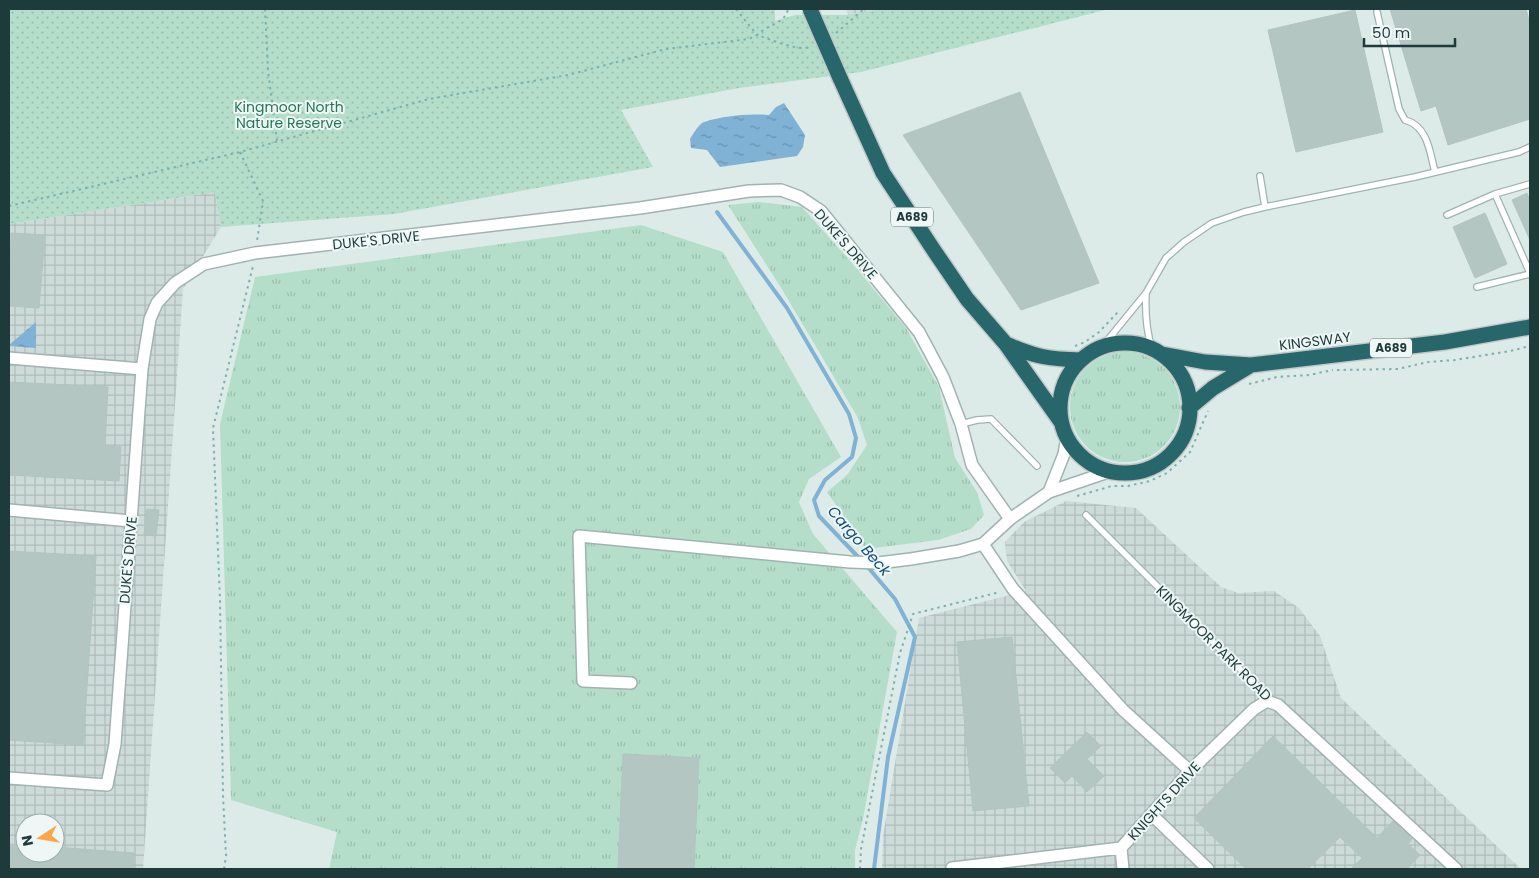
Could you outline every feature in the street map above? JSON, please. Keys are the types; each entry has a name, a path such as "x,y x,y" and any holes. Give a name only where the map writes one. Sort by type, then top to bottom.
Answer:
{"highway":[{"name":"A689","path":"810,9 883,173 962,292 1005,343 1061,422 1067,437 1078,452 1093,464 1111,471 1130,472 1149,468 1165,458 1178,444 1187,427 1190,408 1188,392 1182,378 1173,365 1157,352 1138,344 1122,343 1102,347 1081,360 1070,373 1063,388 1060,405 1061,422"},
{"name":"KINGSWAY","path":"1157,352 1205,362 1251,365 1445,342 1530,327"},
{"name":"A689","path":"1005,343 1053,360 1081,360"},
{"name":"KINGSWAY","path":"1190,408 1204,394 1222,381 1251,365"}],"street":[{"name":"DUKE'S DRIVE","path":"9,778 107,785 115,744 142,369 150,319 157,303 175,283 204,264 255,254 640,208 749,190 781,190 800,197 821,211 919,332 943,377 961,424 972,465 1010,519"},
{"path":"9,358 142,369"},
{"path":"1049,492 1064,454 1067,437"},
{"path":"631,683 583,681 579,536 850,562 878,563 911,559 983,544 1010,519 1049,492 1111,471"},
{"path":"9,510 132,521"},
{"path":"983,544 1013,589 1123,710 1190,771"},
{"name":"KNIGHTS DRIVE","path":"952,868 1121,848 1190,771 1254,709 1267,701"},
{"name":"KINGMOOR PARK ROAD","path":"1267,701 1278,704 1456,869"},
{"path":"1151,814 1208,869"},
{"path":"1121,848 1123,869"}],"lane":[{"path":"1377,12 1399,109 1405,120 1415,123 1425,135 1435,172"},
{"path":"1102,347 1146,293 1166,258 1184,242 1212,223 1244,212 1435,172 1519,152 1530,147"},
{"path":"1260,176 1265,207"},
{"path":"1447,215 1496,194 1530,184"},
{"path":"1477,287 1530,273 1496,194"},
{"path":"1146,293 1145,320 1147,335 1157,352"},
{"path":"961,424 991,419 1037,466"},
{"name":"KINGMOOR PARK ROAD","path":"1086,515 1263,692 1267,701"}],"path":[{"path":"265,9 268,70 277,141"},
{"path":"736,9 757,35 807,49 814,45"},
{"path":"9,206 240,152 429,100 568,75 666,49 749,39 757,35 764,28 783,20 788,9"},
{"path":"834,34 864,9"},
{"path":"240,152 263,201 260,227"},
{"path":"224,869 226,856 223,795 220,600 213,428 255,254"},
{"path":"1243,385 1277,377 1309,375 1334,370 1398,369 1428,362 1510,352 1530,346"},
{"path":"1074,483 1077,496 1112,486 1128,486 1150,481 1167,473 1190,452 1209,410"},
{"path":"860,869 861,849 900,653 913,614 1013,589"}],"shaded area":[{"path":"846,9 881,9 848,15"},
{"path":"215,192 221,227 183,289 143,869 9,869 9,224"},
{"path":"1066,501 1136,508 1221,587 1238,593 1274,591 1299,608 1320,636 1341,698 1521,869 882,869 883,836 919,618 1026,591 1007,561 1005,542 1024,522"}],"green space":[{"name":"Kingmoor North Nature Reserve","path":"9,9 775,9 775,21 795,15 848,15 881,9 1109,9 861,72 739,88 621,110 653,167 394,214 221,227 215,192 9,224"},
{"path":"759,202 802,207 906,328 939,387 955,458 977,492 984,515 971,529 938,540 866,549 827,492 847,475 867,445 858,418 780,286 728,205"},
{"path":"641,225 723,252 841,457 809,479 799,502 813,534 897,632 863,819 855,850 855,869 329,869 337,832 231,800 220,424 255,277"},
{"path":"1125,352 1146,356 1164,368 1176,386 1180,407 1176,428 1164,446 1146,458 1125,462 1104,458 1086,446 1074,428 1070,407 1074,386 1086,368 1104,356"}],"water":[{"path":"784,103 805,135 803,147 797,156 720,167 707,150 691,148 690,139 702,123 735,116 769,115 776,107"},
{"path":"36,322 36,348 9,346 9,345"}],"building":[{"path":"1390,9 1526,9 1530,24 1530,119 1448,145 1436,106 1421,111"},
{"path":"1355,10 1383,132 1296,152 1268,30"},
{"path":"1020,92 1099,283 1021,310 903,135"},
{"path":"1527,193 1530,201 1530,240 1512,200"},
{"path":"1485,213 1507,264 1475,278 1453,227"},
{"path":"11,233 45,235 39,308 9,306"},
{"path":"9,382 108,387 105,446 121,447 119,481 9,475"},
{"path":"147,509 159,510 156,536 144,535"},
{"path":"9,551 96,556 83,745 9,740"},
{"path":"1012,637 1029,806 973,811 957,642"},
{"path":"1087,732 1101,746 1087,759 1104,776 1087,792 1072,776 1065,783 1050,768"},
{"path":"1273,736 1377,838 1393,821 1412,839 1408,844 1420,855 1407,869 1351,869 1362,858 1340,837 1308,869 1246,869 1194,818"},
{"path":"623,754 699,758 694,869 618,869"},
{"path":"9,844 15,844 15,863 65,863 65,848 134,853 133,869 9,869"}],"waterway":[{"name":"Cargo Beck","path":"717,212 787,308 849,414 856,438 852,457 825,480 814,500 819,516 861,560"},
{"name":"Cargo Beck","path":"866,565 895,599 915,637 888,757 874,869"}]}
